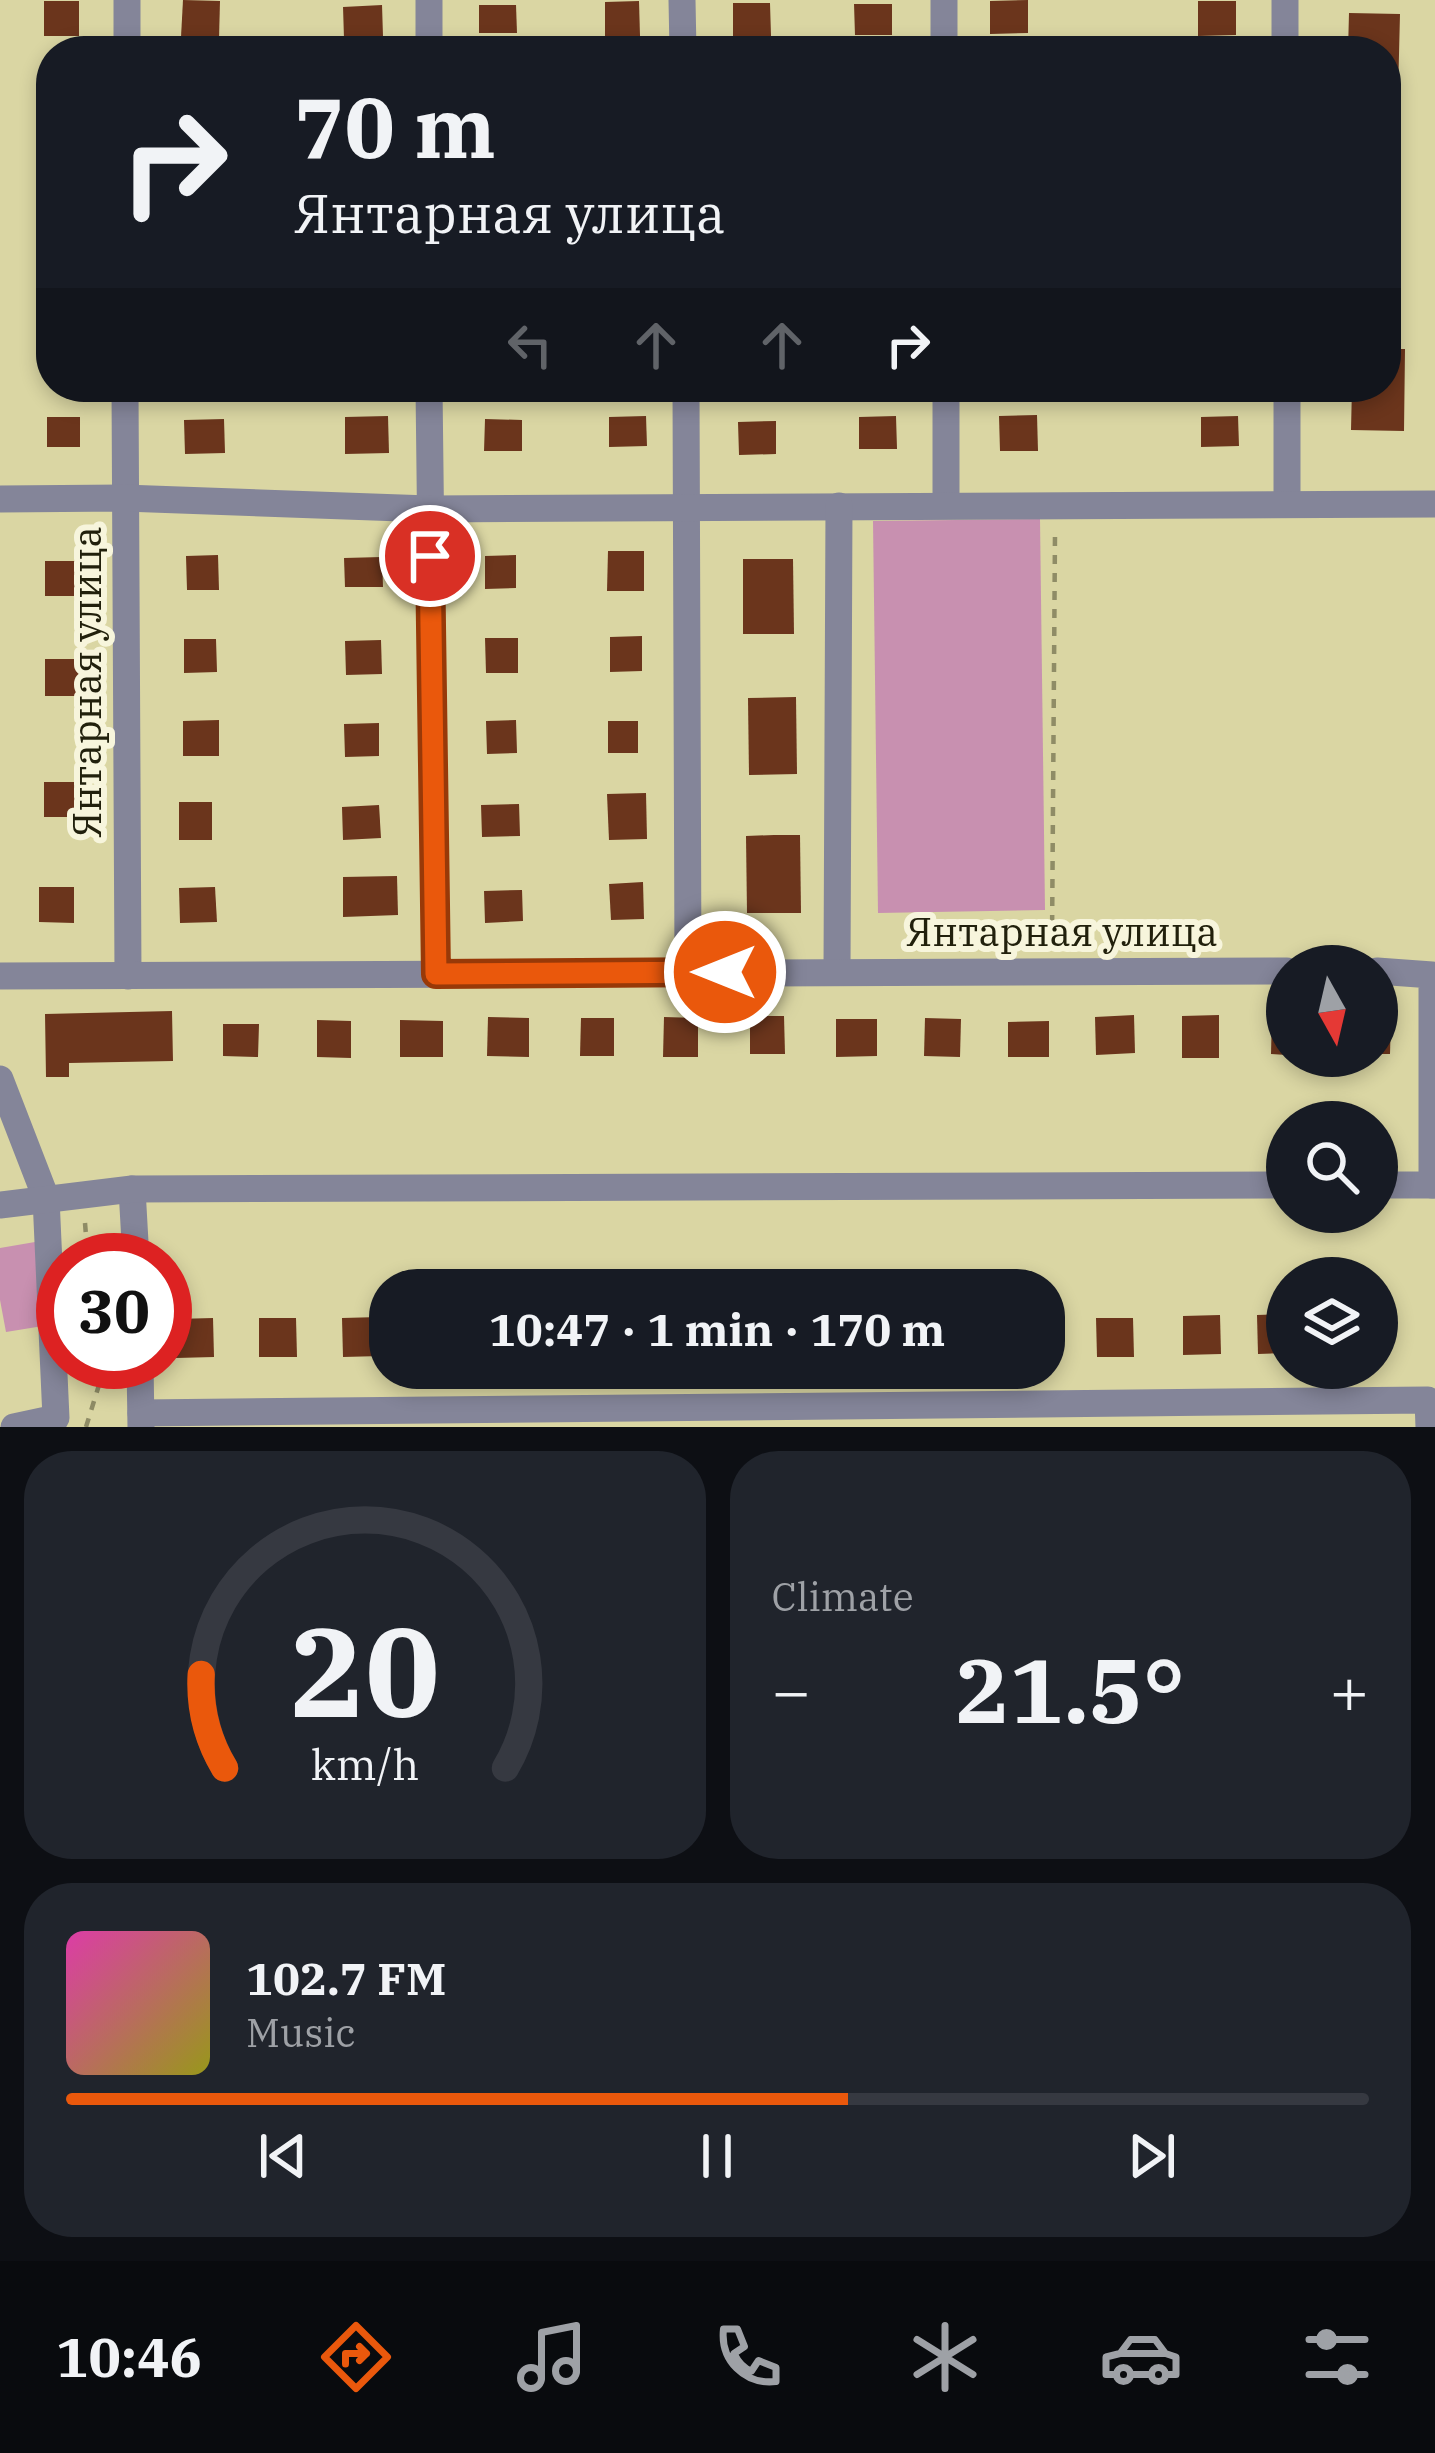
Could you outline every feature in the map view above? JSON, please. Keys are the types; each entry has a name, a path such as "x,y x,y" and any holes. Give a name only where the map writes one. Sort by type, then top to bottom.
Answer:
{"street":[{"path":"127,0 127,36"},
{"path":"429,0 429,36"},
{"path":"682,0 683,36"},
{"path":"944,0 944,36"},
{"path":"1285,0 1285,36"},
{"name":"Янтарная улица","path":"125,402 128,976"},
{"path":"429,402 436,974"},
{"path":"686,402 688,972"},
{"path":"946,402 946,505"},
{"path":"1287,402 1287,502"},
{"path":"0,499 124,498 429,509 1435,504"},
{"path":"837,971 839,506"},
{"name":"Янтарная улица","path":"0,976 1266,970"},
{"path":"1398,972 1432,975 1434,1185 1398,1185"},
{"path":"0,1079 46,1198 56,1418 14,1427"},
{"path":"0,1205 132,1189 1266,1186"},
{"path":"132,1189 134,1233"},
{"path":"140,1389 141,1420 1429,1413"}],"path":[{"path":"1052,971 1055,504"},
{"path":"82,1193 86,1233"},
{"path":"86,1427 97,1389"}],"shaded area":[{"path":"1040,519 1045,910 878,913 873,521"},
{"path":"35,1242 36,1327 6,1332 0,1300 0,1248"}],"building":[{"path":"183,0 220,1 219,36 181,36"},
{"path":"1028,0 1028,33 990,34 990,1"},
{"path":"44,1 79,1 79,36 44,36"},
{"path":"639,1 640,36 605,36 605,2"},
{"path":"1198,1 1236,1 1236,35 1198,36"},
{"path":"733,3 770,3 771,36 733,36"},
{"path":"854,4 892,4 892,35 855,35"},
{"path":"382,5 383,36 344,36 343,7"},
{"path":"479,5 516,5 517,33 479,33"},
{"path":"1349,13 1400,14 1399,36 1348,36"},
{"path":"1401,349 1405,349 1404,431 1351,430 1352,402 1401,402"},
{"path":"1037,415 1038,451 1000,451 999,416"},
{"path":"388,416 389,453 345,454 345,417"},
{"path":"646,416 647,446 609,447 609,417"},
{"path":"896,416 897,449 859,449 859,417"},
{"path":"1238,416 1239,446 1201,447 1201,417"},
{"path":"47,417 80,417 80,447 47,447"},
{"path":"224,419 225,453 185,454 184,420"},
{"path":"485,419 522,420 522,451 484,451"},
{"path":"776,421 776,454 739,455 738,422"},
{"path":"608,551 644,551 644,591 607,591"},
{"path":"218,555 219,590 187,590 186,556"},
{"path":"516,555 516,588 485,589 485,556"},
{"path":"382,557 383,587 345,587 344,558"},
{"path":"743,559 793,559 794,634 743,634"},
{"path":"45,561 81,561 80,596 45,596"},
{"path":"642,636 642,671 610,672 610,637"},
{"path":"485,638 518,638 518,673 486,673"},
{"path":"184,639 216,639 217,672 184,673"},
{"path":"381,640 382,674 346,675 345,641"},
{"path":"45,659 80,659 80,696 45,696"},
{"path":"796,697 797,774 749,775 748,698"},
{"path":"219,720 219,756 183,756 183,721"},
{"path":"516,720 517,753 487,754 486,721"},
{"path":"608,721 638,721 638,753 608,753"},
{"path":"379,723 379,756 345,757 344,724"},
{"path":"44,782 79,782 79,817 44,817"},
{"path":"646,793 647,839 609,840 607,794"},
{"path":"179,802 212,802 212,840 179,840"},
{"path":"519,804 520,836 482,837 481,805"},
{"path":"379,805 381,838 343,840 342,807"},
{"path":"800,835 801,913 747,913 746,836"},
{"path":"397,876 398,915 343,917 343,877"},
{"path":"643,882 644,919 611,920 609,884"},
{"path":"39,887 74,887 74,923 39,922"},
{"path":"215,887 217,922 180,923 179,888"},
{"path":"522,890 523,921 485,923 484,891"},
{"path":"172,1011 173,1061 69,1063 69,1077 46,1077 45,1014"},
{"path":"1134,1015 1135,1053 1096,1055 1095,1017"},
{"path":"1219,1015 1219,1058 1182,1058 1182,1016"},
{"path":"750,1016 784,1016 785,1054 750,1054"},
{"path":"488,1017 529,1018 529,1057 487,1056"},
{"path":"664,1017 698,1018 698,1057 663,1057"},
{"path":"581,1018 614,1018 614,1056 580,1056"},
{"path":"925,1018 961,1019 960,1057 924,1056"},
{"path":"836,1019 877,1019 877,1056 836,1057"},
{"path":"317,1020 351,1021 351,1058 317,1057"},
{"path":"400,1020 443,1021 443,1057 400,1057"},
{"path":"1049,1021 1049,1057 1008,1057 1008,1022"},
{"path":"223,1024 259,1024 258,1057 223,1056"},
{"path":"1220,1315 1221,1354 1183,1355 1183,1316"},
{"path":"1257,1315 1266,1315 1266,1354 1258,1354"},
{"path":"369,1317 369,1356 343,1357 342,1318"},
{"path":"213,1318 214,1357 192,1358 192,1319"},
{"path":"259,1318 296,1318 297,1357 259,1357"},
{"path":"1096,1318 1133,1318 1134,1357 1097,1357"}],"route":[{"path":"430,556 436,974 725,972"}]}
